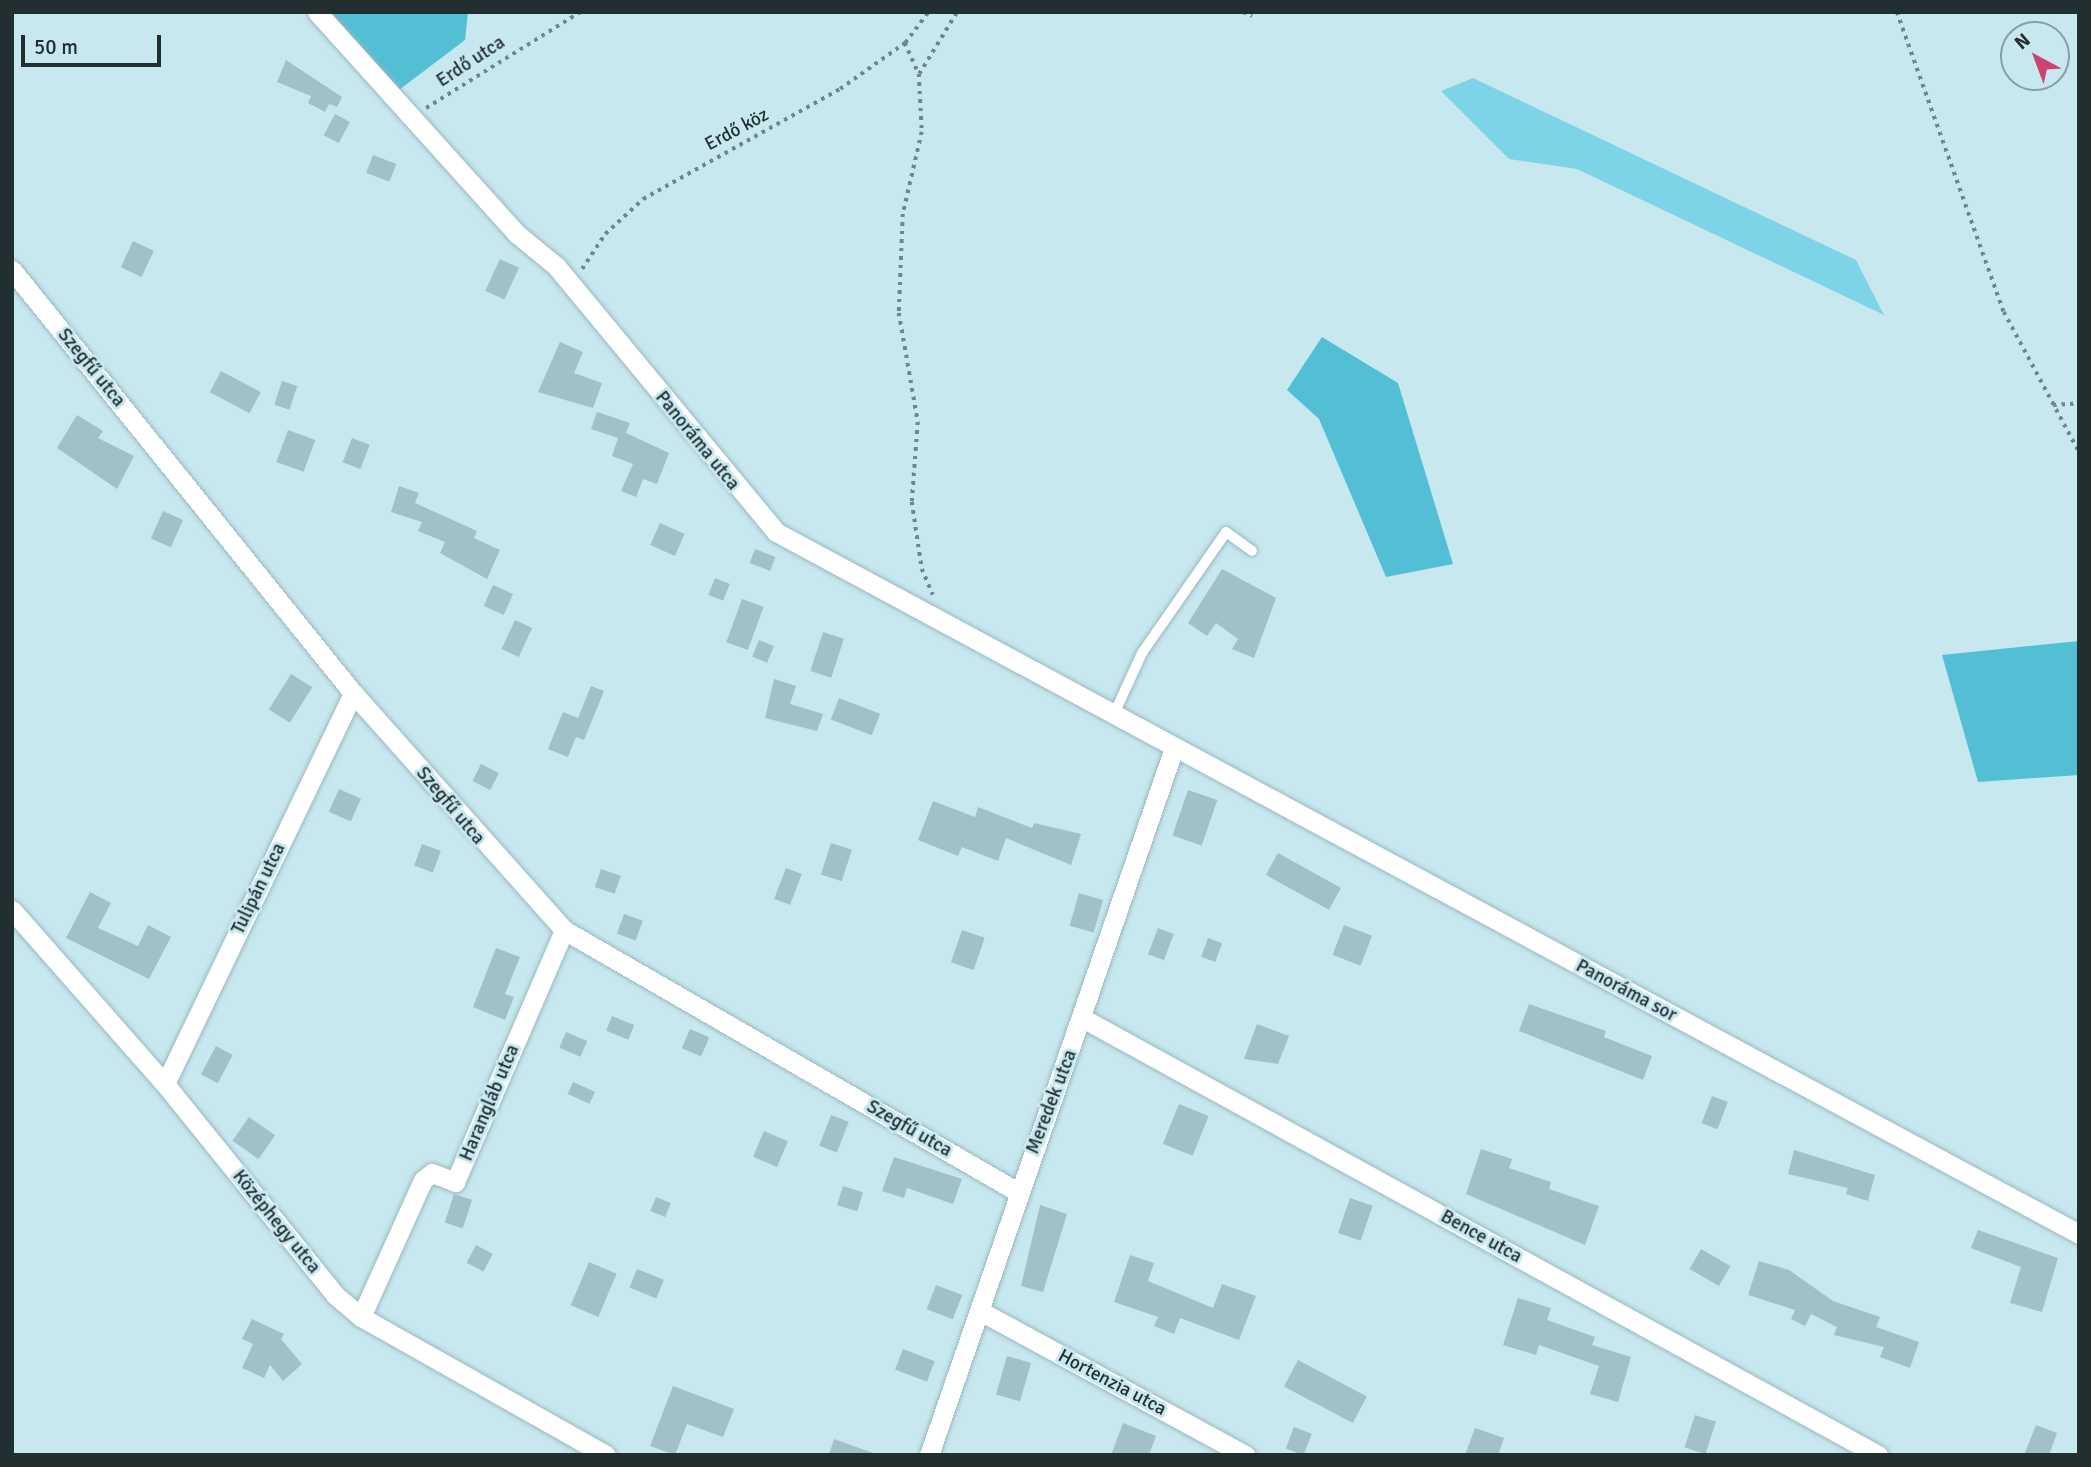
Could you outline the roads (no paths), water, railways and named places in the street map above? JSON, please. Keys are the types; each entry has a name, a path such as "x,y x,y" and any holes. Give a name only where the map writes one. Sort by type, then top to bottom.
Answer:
{"street":[{"name":"Panoráma utca","path":"317,12 415,115 517,234 573,286 754,513 776,532 1112,718 1174,748"},
{"name":"Szegfű utca","path":"12,270 354,693 564,930 1018,1192"},
{"name":"Tulipán utca","path":"166,1084 354,693"},
{"name":"Meredek utca","path":"929,1455 980,1311 1018,1192 1084,1020 1174,748"},
{"name":"Panoráma sor","path":"1174,748 2079,1234"},
{"name":"Középhegy utca","path":"12,910 166,1084 335,1295 361,1317 606,1455"},
{"name":"Harangláb utca","path":"361,1317 423,1180 432,1173 456,1182 564,930"},
{"name":"Bence utca","path":"1084,1020 1878,1455"},
{"name":"Hortenzia utca","path":"980,1311 1245,1455"}],"lane":[{"path":"1112,718 1142,653 1212,548 1226,532 1252,551"}]}
